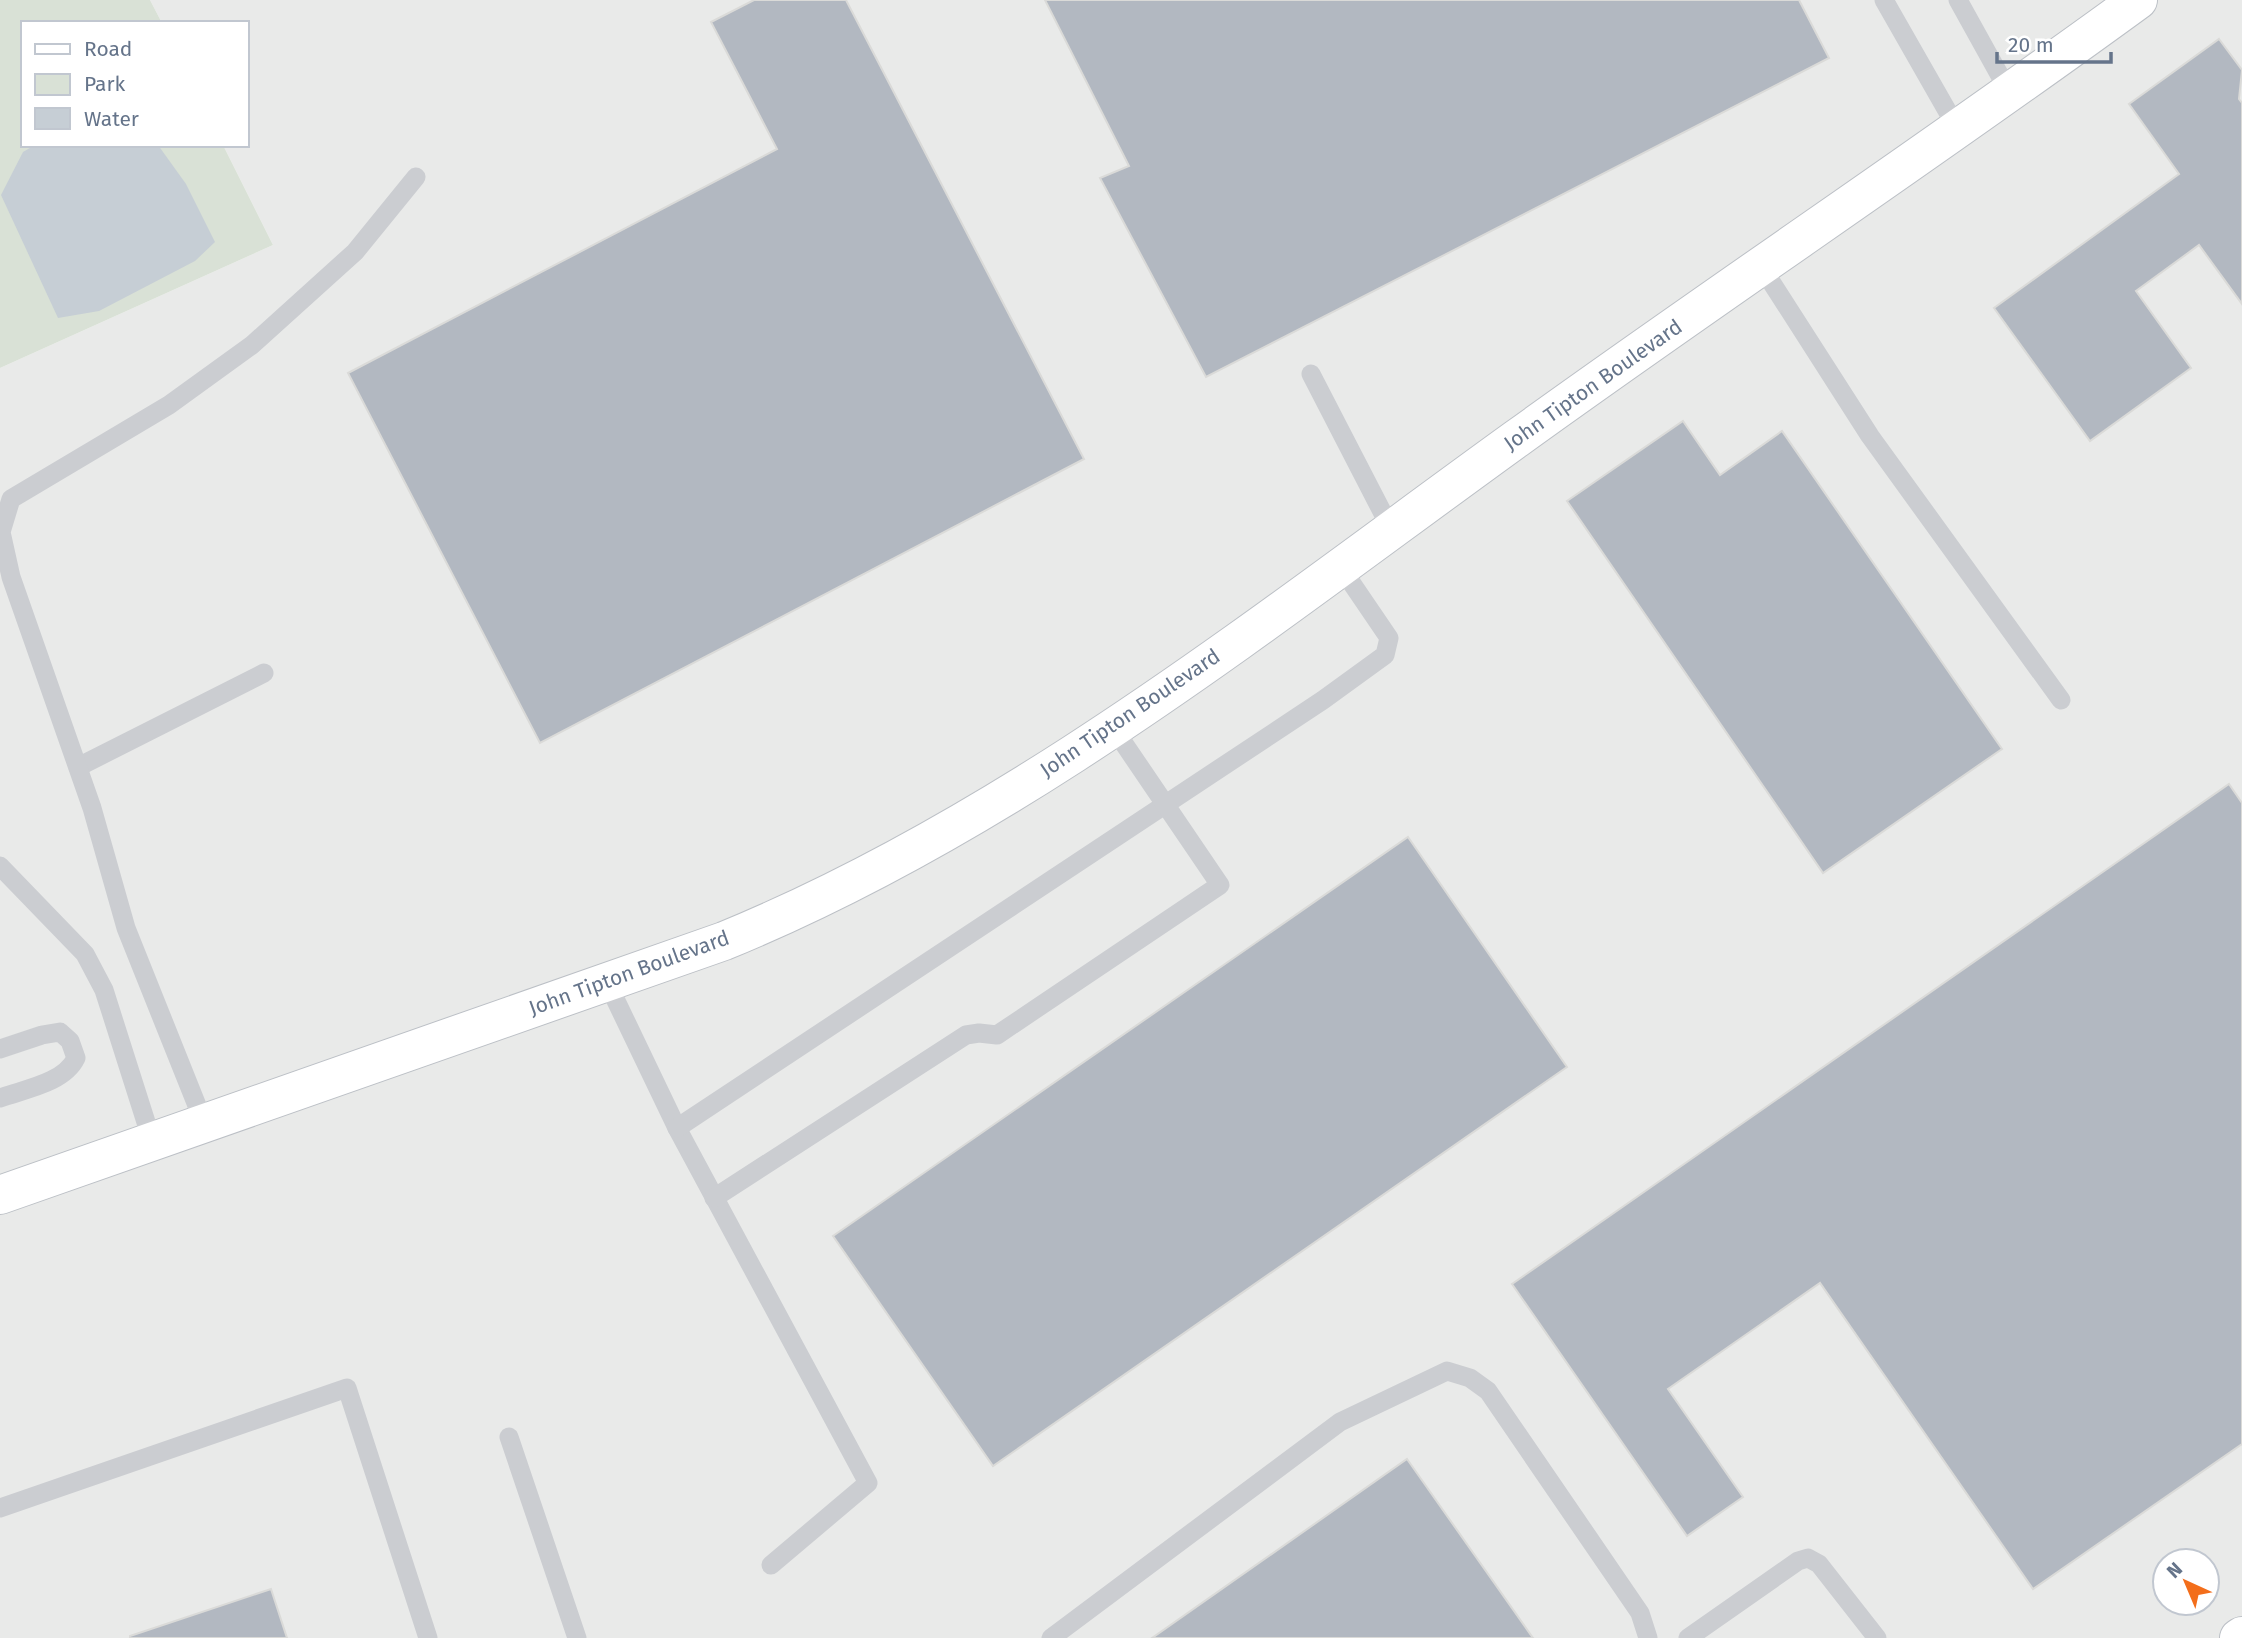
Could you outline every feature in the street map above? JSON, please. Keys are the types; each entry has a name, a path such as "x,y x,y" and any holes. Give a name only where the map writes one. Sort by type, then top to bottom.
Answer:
{"street":[{"name":"John Tipton Boulevard","path":"0,1195 724,941 806,907 905,854 1052,766 1112,726 2138,0"}],"lane":[{"path":"1884,0 1957,128"},
{"path":"1958,0 2008,92"},
{"path":"204,1123 126,928 78,767 11,578 1,533 11,499 169,405 251,345 355,252 416,177"},
{"path":"1760,266 1870,436 2061,700"},
{"path":"1311,374 1391,529"},
{"path":"677,1128 1324,700 1385,655 1390,638 1340,566"},
{"path":"78,767 264,673"},
{"path":"714,1198 965,1035 997,1035 1028,1016 1220,885 1112,726"},
{"path":"0,866 85,954 104,990 152,1141"},
{"path":"607,982 677,1128 868,1483 771,1565"},
{"path":"0,1049 60,1032 71,1041 76,1058 70,1070 57,1077 0,1098"},
{"path":"1051,1638 1340,1422 1447,1371 1471,1378 1488,1391 1640,1613 1648,1638"},
{"path":"0,1508 347,1388 428,1638"},
{"path":"509,1437 577,1638"},
{"path":"1688,1638 1798,1560 1808,1558 1819,1564 1877,1638"}],"shaded area":[{"path":"150,0 2242,0 2242,1638 0,1638 0,368 273,245 224,147 248,147 248,21 161,21"}],"green space":[{"path":"0,0 150,0 161,21 21,21 21,147 224,147 273,245 0,368"}],"water":[{"path":"32,147 159,147 186,184 215,242 195,261 99,311 58,318 1,195 23,152"}],"building":[{"path":"754,0 846,0 1084,459 540,743 348,373 777,149 711,22"},
{"path":"1045,0 1799,0 1829,58 1206,377 1100,178 1129,166"},
{"path":"2219,39 2242,70 2239,99 2242,103 2242,304 2199,245 2136,291 2191,368 2090,441 1994,308 2179,174 2129,104"},
{"path":"1683,421 1720,475 1782,431 2002,749 1823,873 1567,501"},
{"path":"2229,784 2242,803 2242,1444 2033,1589 1820,1283 1668,1389 1743,1497 1687,1536 1512,1284"},
{"path":"1408,837 1567,1067 993,1466 833,1236"},
{"path":"1407,1459 1533,1638 1152,1638"},
{"path":"271,1589 287,1638 130,1638 130,1636"}]}
